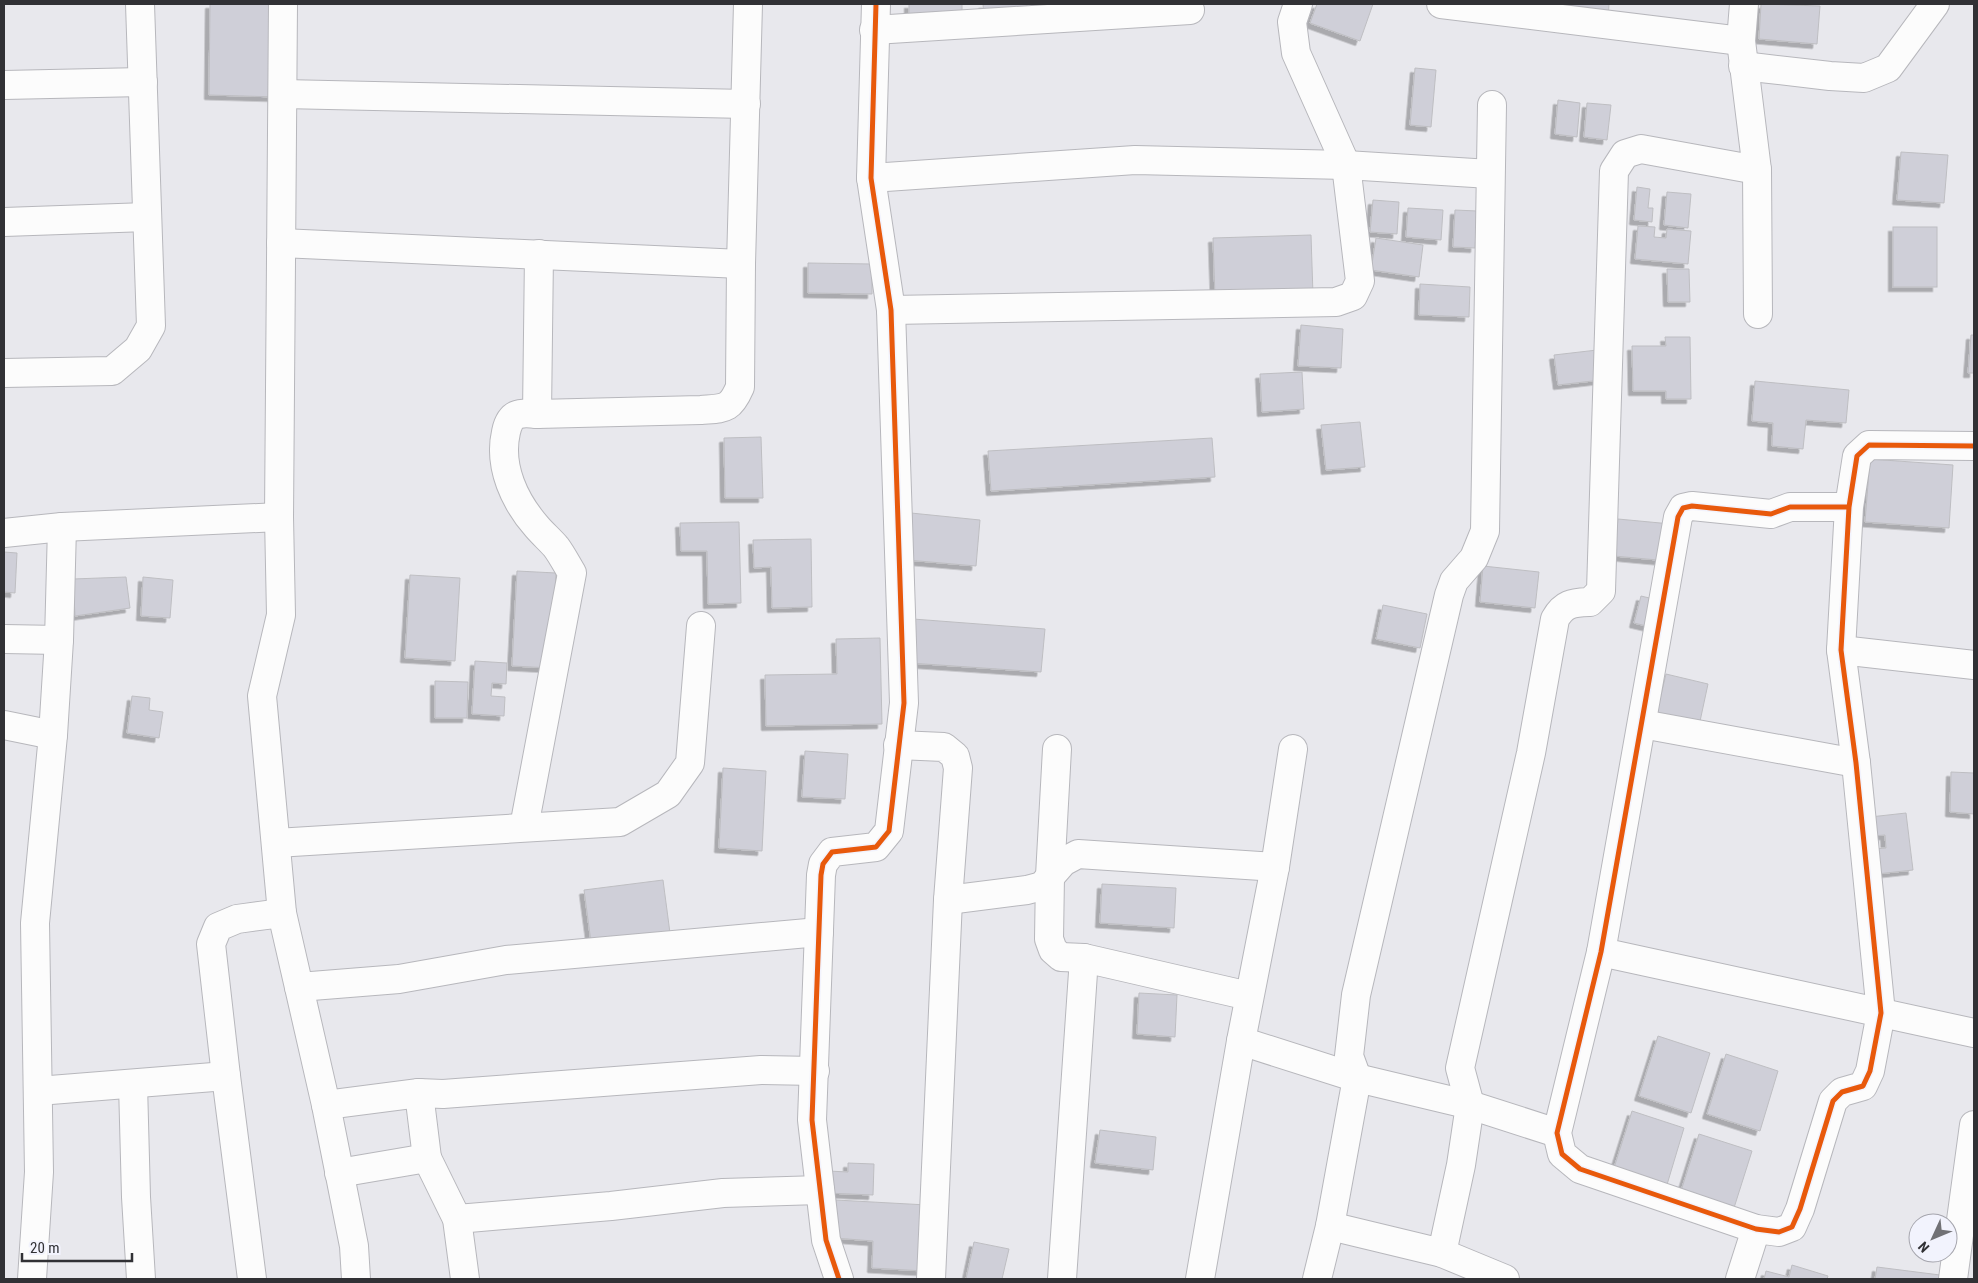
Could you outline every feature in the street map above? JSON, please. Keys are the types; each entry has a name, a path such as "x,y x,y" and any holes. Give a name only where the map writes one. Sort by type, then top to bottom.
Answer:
{"street":[{"path":"4,373 112,371 138,348 150,326 140,4"},
{"path":"283,4 279,517 282,615 262,696 282,914 326,1105 354,1246 356,1279"},
{"path":"524,827 572,573 556,547 520,505 507,476 504,444 506,430 511,418 521,412 536,414 701,410 721,408 734,402 740,387 748,4"},
{"path":"839,1279 826,1240 812,1120 821,875 823,864 832,852 876,847 889,831 904,702 891,310 871,178 876,4"},
{"path":"891,310 1336,302 1353,296 1360,281 1346,165 1296,53 1292,22 1298,4"},
{"path":"1440,4 1742,54 1830,76 1864,78 1888,68 1935,4"},
{"path":"1744,4 1742,54 1757,170 1758,314"},
{"path":"874,30 1190,10"},
{"path":"4,85 143,82"},
{"path":"283,94 746,104"},
{"path":"1317,1279 1330,1226 1357,1078 1348,1056 1356,995 1449,595 1454,581 1474,558 1486,531 1492,105"},
{"path":"1442,1253 1461,1165 1470,1105 1460,1068 1531,753 1555,620 1561,609 1573,603 1590,602 1601,591 1614,171 1625,154 1641,149 1757,170"},
{"path":"871,178 1135,160 1346,165 1490,174"},
{"path":"4,222 147,217"},
{"path":"282,242 742,264"},
{"path":"536,414 539,254"},
{"path":"1849,507 1790,507 1770,514 1692,506 1683,508 1678,517 1601,952 1557,1133 1562,1154 1580,1169 1756,1229 1779,1232 1792,1227 1800,1209 1833,1101 1842,1092 1863,1086 1870,1071 1881,1013 1856,763 1841,650 1849,507 1857,456 1869,445 1974,446"},
{"path":"4,533 62,527 279,517"},
{"path":"32,1279 39,1172 35,923 53,735 59,640 62,527"},
{"path":"276,843 620,822 668,794 690,763 701,626"},
{"path":"4,640 59,640"},
{"path":"1841,650 1974,664"},
{"path":"1642,724 1856,763"},
{"path":"4,725 53,735"},
{"path":"898,745 944,748 955,756 958,768 948,900 931,1279"},
{"path":"1057,749 1050,876 1049,939 1053,950 1061,957 1084,958 1250,996"},
{"path":"1200,1279 1241,1041 1275,868 1292,749"},
{"path":"948,900 1027,890 1042,886 1063,862 1078,854 1275,868"},
{"path":"252,1279 211,944 218,927 236,920 282,914"},
{"path":"300,987 398,979 506,960 819,932"},
{"path":"1601,952 1974,1034"},
{"path":"1062,1279 1084,958"},
{"path":"1241,1041 1357,1078 1470,1105 1557,1133"},
{"path":"326,1105 419,1093 443,1094 760,1070 815,1070"},
{"path":"38,1091 226,1076"},
{"path":"133,1084 136,1197 141,1279"},
{"path":"419,1093 427,1158 457,1219 465,1279"},
{"path":"1953,1279 1974,1125"},
{"path":"339,1173 427,1158"},
{"path":"457,1219 611,1206 723,1193 820,1190"},
{"path":"1330,1226 1442,1253 1504,1279"},
{"path":"1740,1279 1756,1229"}],"building":[{"path":"210,4 279,4 278,97 209,95"},
{"path":"909,4 962,4 962,15 909,15"},
{"path":"983,4 1027,4 1027,17 984,18"},
{"path":"1317,4 1373,4 1360,41 1310,23"},
{"path":"1543,4 1609,4 1608,20"},
{"path":"1761,4 1820,6 1817,44 1759,39"},
{"path":"1415,68 1436,70 1431,127 1410,125"},
{"path":"1558,100 1580,103 1577,137 1555,134"},
{"path":"1587,103 1611,105 1607,140 1584,137"},
{"path":"1901,152 1948,155 1944,203 1897,200"},
{"path":"1637,187 1650,189 1648,208 1653,208 1652,222 1634,220"},
{"path":"1667,192 1691,194 1688,228 1664,225"},
{"path":"1373,200 1399,202 1397,234 1370,232"},
{"path":"1408,208 1443,210 1441,240 1406,237"},
{"path":"1455,210 1477,211 1475,248 1453,247"},
{"path":"1638,226 1655,227 1654,237 1666,238 1667,229 1691,231 1688,264 1635,259"},
{"path":"1893,227 1937,227 1937,287 1893,287"},
{"path":"1311,235 1313,295 1215,297 1213,238"},
{"path":"1376,238 1423,245 1419,277 1371,270"},
{"path":"808,263 872,264 872,294 808,293"},
{"path":"1667,269 1689,269 1690,302 1668,302"},
{"path":"1420,284 1470,287 1469,317 1419,315"},
{"path":"1301,325 1343,329 1341,368 1298,366"},
{"path":"1971,335 1974,335 1974,373 1968,373"},
{"path":"1665,337 1690,337 1691,399 1666,399 1666,391 1633,391 1632,346 1666,346"},
{"path":"1597,350 1601,380 1558,385 1554,355"},
{"path":"1302,372 1304,409 1262,412 1260,374"},
{"path":"1755,381 1849,390 1846,423 1806,420 1803,449 1772,446 1773,423 1752,421"},
{"path":"1360,422 1365,467 1326,470 1321,425"},
{"path":"761,437 763,498 725,498 724,438"},
{"path":"1212,438 1215,477 991,491 988,451"},
{"path":"1870,459 1953,465 1949,528 1865,522"},
{"path":"911,513 980,520 976,566 907,560"},
{"path":"1618,519 1671,524 1668,561 1614,556"},
{"path":"739,522 741,603 708,604 707,551 681,551 680,523"},
{"path":"811,539 812,607 772,608 771,567 754,568 753,540"},
{"path":"4,552 17,553 15,593 4,592"},
{"path":"1483,566 1539,572 1535,608 1480,602"},
{"path":"517,571 556,573 551,668 512,666"},
{"path":"410,575 460,578 455,661 405,658"},
{"path":"126,577 130,608 75,616 73,579"},
{"path":"143,577 173,580 170,618 141,616"},
{"path":"1641,596 1662,601 1655,628 1634,623"},
{"path":"1383,605 1427,614 1420,648 1376,639"},
{"path":"913,619 1045,629 1041,672 910,663"},
{"path":"880,638 882,724 766,726 765,675 837,674 836,639"},
{"path":"475,661 507,663 506,684 492,683 491,696 505,697 504,716 472,714"},
{"path":"1666,674 1708,684 1699,726 1656,716"},
{"path":"435,681 468,682 467,718 435,718"},
{"path":"132,696 150,698 149,710 163,712 159,738 127,733"},
{"path":"805,751 848,754 845,799 802,797"},
{"path":"723,768 766,771 762,851 719,848"},
{"path":"1951,772 1974,773 1974,814 1950,812"},
{"path":"1906,813 1913,870 1877,874 1874,849 1886,848 1885,835 1872,836 1870,817"},
{"path":"663,880 670,933 591,942 584,890"},
{"path":"1102,884 1176,888 1174,928 1100,923"},
{"path":"1139,993 1177,995 1175,1037 1137,1034"},
{"path":"1658,1036 1710,1053 1691,1113 1639,1096"},
{"path":"1726,1054 1778,1071 1760,1131 1707,1114"},
{"path":"1632,1111 1684,1128 1666,1188 1613,1171"},
{"path":"1100,1130 1156,1137 1153,1170 1095,1163"},
{"path":"1699,1134 1752,1151 1733,1211 1680,1194"},
{"path":"848,1163 874,1164 873,1195 827,1193 828,1171 848,1172"},
{"path":"836,1200 927,1205 924,1271 872,1268 873,1241 835,1238"},
{"path":"974,1242 1009,1249 1002,1279 966,1279"},
{"path":"1792,1265 1828,1276 1827,1279 1764,1279 1766,1271 1789,1277"},
{"path":"1877,1267 1940,1275 1940,1279 1875,1279"}],"cycle path":[{"path":"839,1279 826,1240 812,1120 821,875 823,864 832,852 876,847 889,831 904,703 891,310 871,178 876,4"},
{"path":"1849,507 1790,507 1771,514 1692,506 1683,508 1678,517 1601,952 1557,1133 1562,1154 1580,1169 1756,1229 1779,1232 1792,1227 1800,1209 1833,1101 1842,1092 1863,1086 1870,1071 1881,1013 1856,763 1841,650 1849,507 1857,456 1869,445 1974,446"}]}
